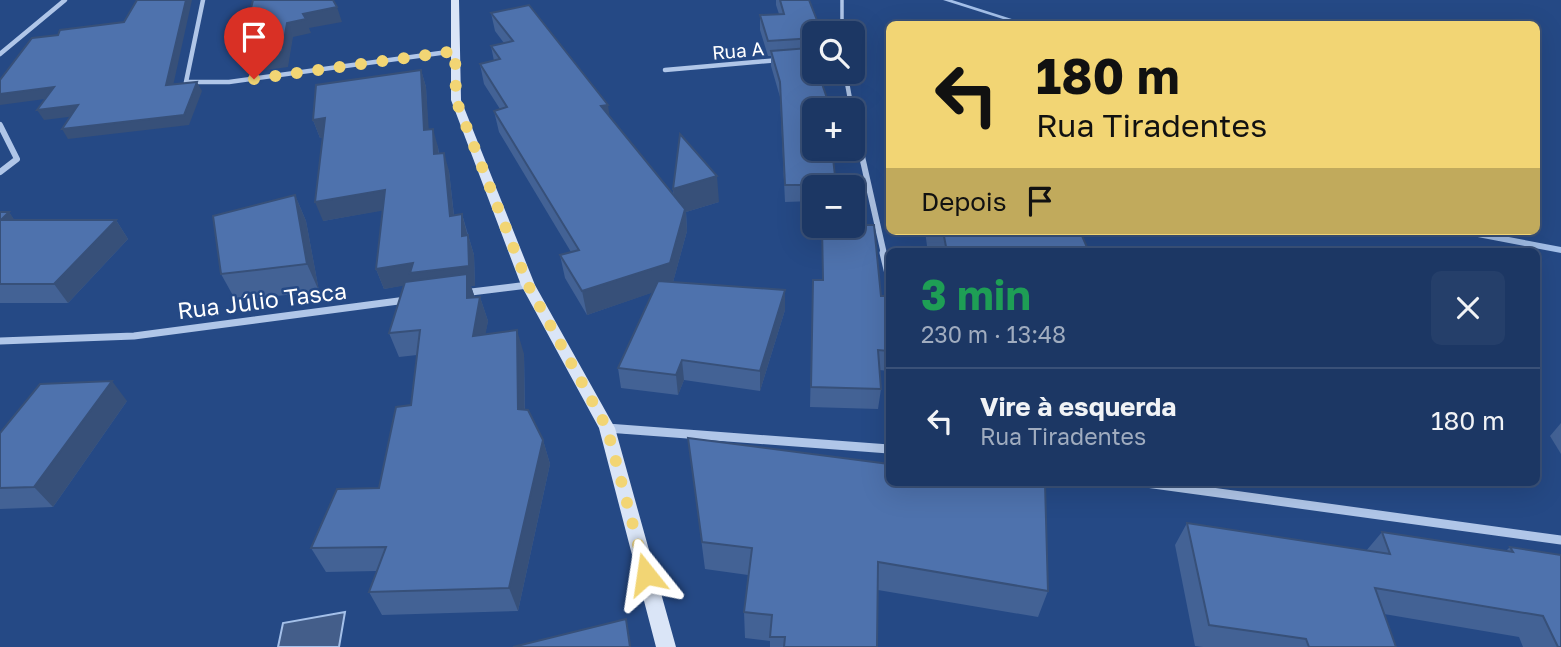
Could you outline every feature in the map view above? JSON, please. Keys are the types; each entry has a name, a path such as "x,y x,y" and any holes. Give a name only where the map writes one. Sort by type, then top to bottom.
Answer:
{"main road":[{"path":"454,0 456,100 528,285 607,428 666,647"}],"street":[{"path":"0,54 65,0"},
{"path":"202,0 186,82 229,82 455,51"},
{"name":"Rua A","path":"665,70 787,59"},
{"path":"0,125 17,159 0,172"},
{"path":"863,161 886,264"},
{"path":"448,295 528,285"},
{"name":"Rua Júlio Tasca","path":"0,341 134,336 420,299"},
{"path":"607,428 886,449"},
{"path":"1168,486 1561,540"}],"lane":[{"path":"842,0 842,21"}],"water":[{"path":"345,612 339,647 278,647 283,623"}],"building":[{"path":"137,0 186,0 166,85 197,82 184,115 62,129 78,105 37,110 54,87 0,94 0,80 32,38 58,35 60,30 124,22"},
{"path":"253,0 333,0 337,7 303,14 306,19 287,23 282,52 239,58"},
{"path":"780,0 809,0 817,21 802,21 802,39 768,41 760,15 784,14"},
{"path":"529,5 608,105 601,106 685,209 670,263 582,291 560,255 579,250 494,111 507,107 480,64 500,59 491,46 513,41 491,13"},
{"path":"802,49 802,84 822,84 827,98 802,98 802,161 833,161 835,175 802,175 802,185 785,185 780,82 771,51"},
{"path":"421,70 424,130 433,129 434,154 444,153 450,216 462,214 462,236 468,235 469,266 410,273 413,263 376,269 385,190 315,202 325,118 313,120 316,85"},
{"path":"680,134 717,176 673,189"},
{"path":"295,195 307,264 221,274 213,216"},
{"path":"0,212 9,212 1,220 116,220 54,284 0,284"},
{"path":"865,225 874,225 881,296 886,296 886,351 878,350 881,389 811,387 813,280 823,280 822,238 865,238"},
{"path":"944,235 1082,235 1087,248 946,248"},
{"path":"467,274 467,298 480,297 473,336 517,330 518,409 528,410 543,440 509,588 369,592 386,547 311,548 337,489 379,488 396,407 411,405 420,330 389,333 405,282"},
{"path":"658,281 785,290 760,371 682,360 676,375 618,368"},
{"path":"112,381 34,487 0,488 0,433 40,384"},
{"path":"688,438 886,464 886,486 1045,486 1048,591 878,562 877,647 784,647 785,637 770,637 772,615 744,612 752,548 702,542"},
{"path":"1187,523 1390,554 1382,532 1513,552 1510,547 1561,555 1561,647 1558,647 1543,616 1375,588 1396,647 1309,647 1306,639 1209,625"},
{"path":"626,619 630,647 513,647"}],"waterway":[{"path":"946,0 1014,21"},
{"path":"1483,235 1561,250"}],"route":[{"path":"254,79 455,51 456,100 528,285 607,428 646,574"}]}
